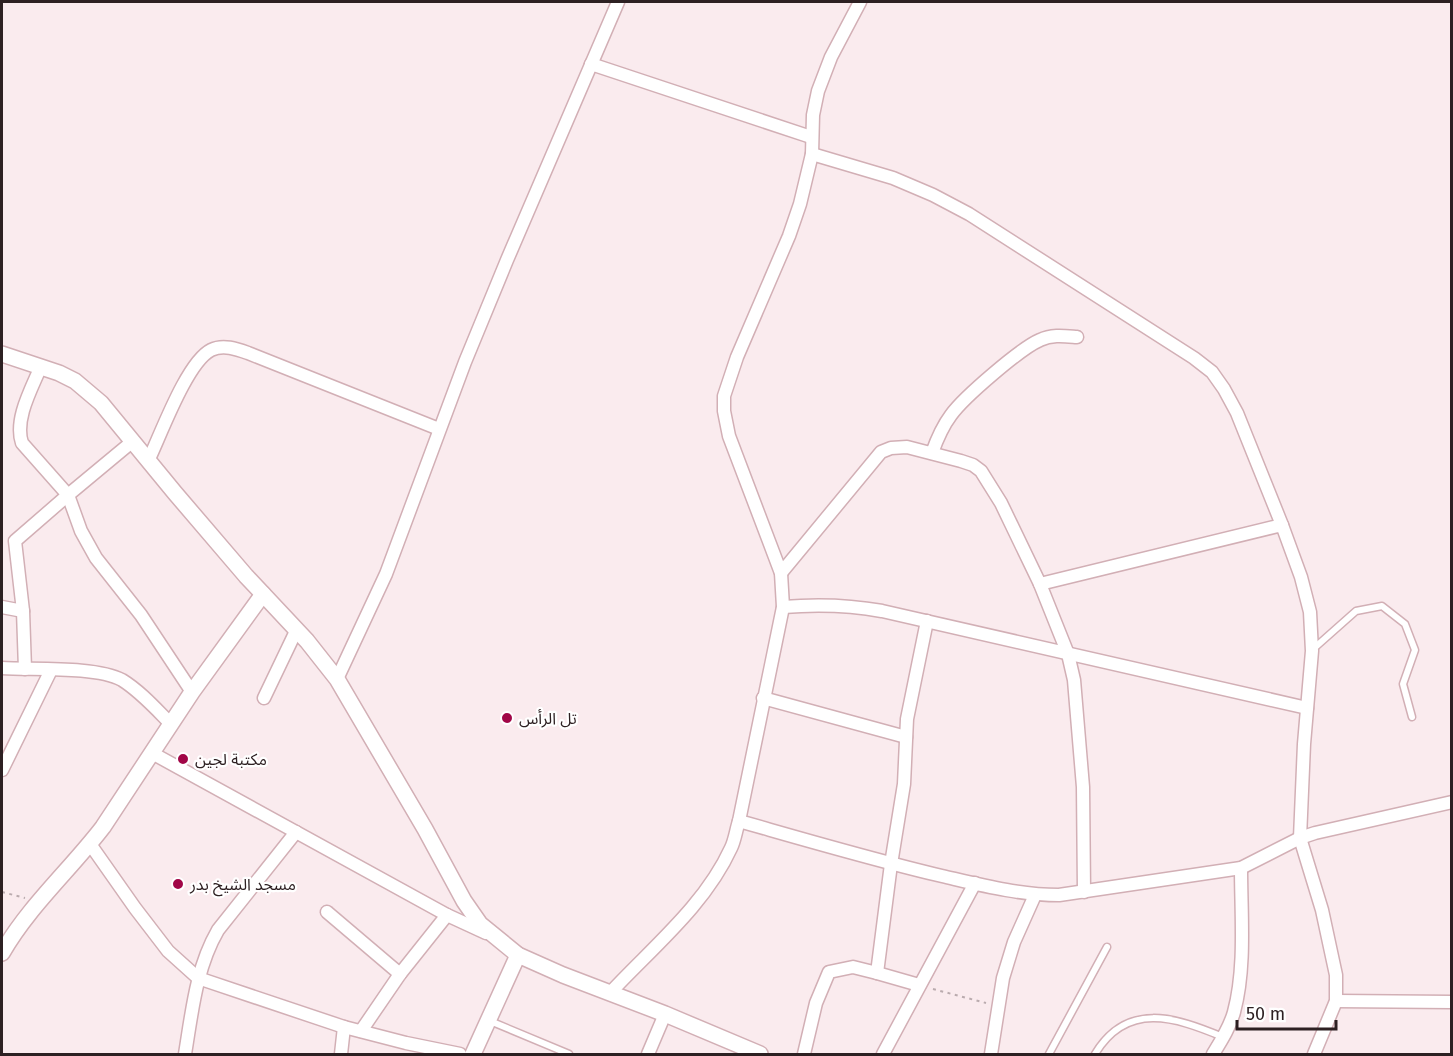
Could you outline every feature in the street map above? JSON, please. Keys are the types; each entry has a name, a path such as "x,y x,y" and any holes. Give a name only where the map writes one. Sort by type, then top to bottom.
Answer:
{"street":[{"path":"337,679 386,574 439,429 507,260 618,2"},
{"path":"611,992 700,897 720,869 732,846 739,821 783,607 781,573 729,436 724,411 724,396 737,357 789,236 800,204 812,154 818,91 831,57 860,2"},
{"path":"591,64 812,137"},
{"path":"812,154 893,178 969,214 1194,358 1212,372 1237,412 1301,577 1310,612 1312,651 1299,838 1332,948 1336,975 1336,1001 1314,1054"},
{"path":"932,453 942,429 952,414 970,395 1027,347 1042,339 1058,335 1077,337"},
{"path":"149,459 191,371 204,356 221,347 248,352 439,429"},
{"path":"2,354 41,366 75,381 101,403 175,493 263,594 297,629 337,679 425,829 464,901 480,924 518,955 760,1054"},
{"path":"41,366 27,402 19,435 27,449 68,495 81,531 96,558 141,615 192,692"},
{"path":"2,542 15,542 133,441"},
{"path":"781,573 881,452 891,448 907,447 973,465 981,471 1001,503 1040,584 1068,654 1074,680 1083,787 1084,892"},
{"path":"1040,584 1282,525"},
{"path":"15,542 23,611 25,669"},
{"path":"2,953 39,902 90,844 192,692 263,594"},
{"path":"783,607 857,606 1307,708"},
{"path":"2,607 23,611"},
{"path":"877,973 904,784 910,697 927,621"},
{"path":"264,698 297,629"},
{"path":"2,668 80,670 120,679 171,724"},
{"path":"2,770 51,670"},
{"path":"763,698 906,737"},
{"path":"152,753 447,915 494,936"},
{"path":"739,821 891,864 1035,895 1084,892 1241,868 1299,838 1452,802"},
{"path":"185,1054 198,978 210,945 218,930 296,832"},
{"path":"90,844 168,951 198,978 361,1031 405,1049 460,1054"},
{"path":"1214,1054 1233,1014 1238,988 1241,961 1241,868"},
{"path":"883,1054 975,883"},
{"path":"991,1054 1008,960 1035,895"},
{"path":"327,912 400,974"},
{"path":"361,1031 400,974 447,915"},
{"path":"473,1054 518,955"},
{"path":"804,1054 816,1003 829,972 853,967 919,985"},
{"path":"1336,1001 1452,1002"},
{"path":"648,1054 665,1014"},
{"path":"341,1054 344,1027"}],"lane":[{"path":"1312,651 1356,611 1382,606 1405,624 1415,650 1403,684 1412,717"},
{"path":"1049,1054 1107,947"},
{"path":"1095,1054 1103,1041 1121,1025 1133,1020 1155,1017 1192,1024 1223,1037"},
{"path":"489,1020 569,1054"}],"path":[{"path":"2,892 39,902"},
{"path":"919,985 998,1006"}],"place":[{"name":"تل الرأس","path":"507,718"},
{"name":"مكتبة لجين","path":"183,759"},
{"name":"مسجد الشيخ بدر","path":"178,884"}]}
